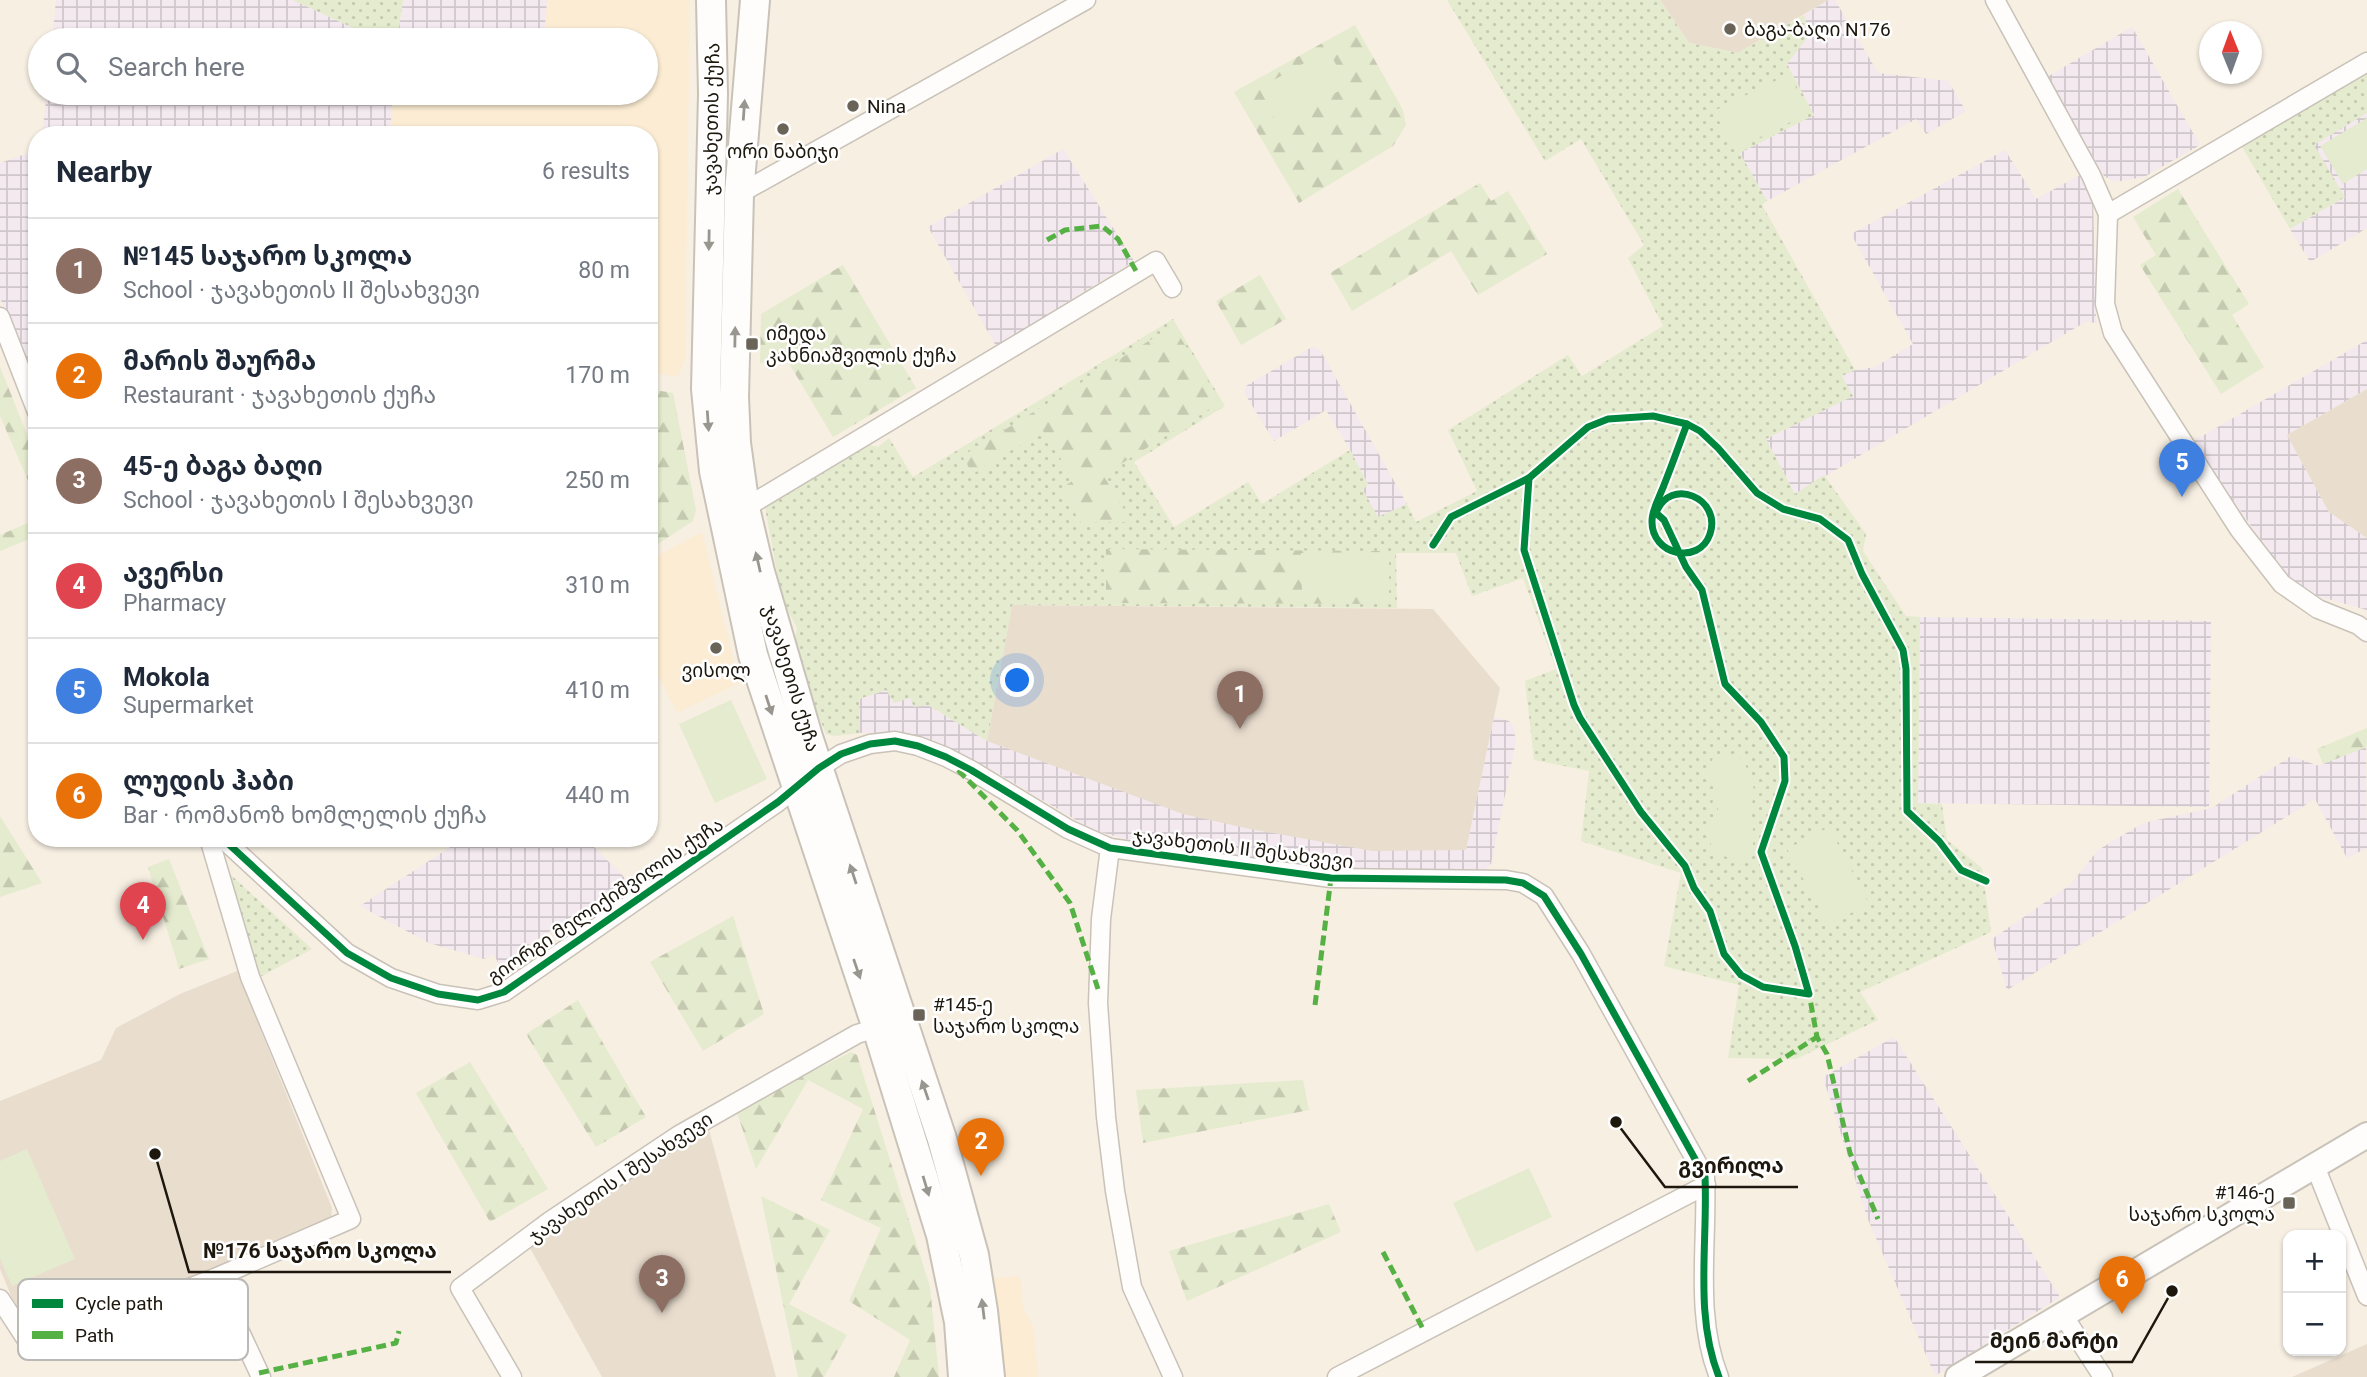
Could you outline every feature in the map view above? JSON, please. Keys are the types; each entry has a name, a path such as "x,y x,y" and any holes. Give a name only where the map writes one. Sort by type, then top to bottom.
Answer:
{"main road":[{"path":"714,0 729,8 737,8 754,0"},
{"name":"ჯავახეთის ქუჩა","path":"714,0 706,389 709,431 723,520 753,656 877,1028 941,1235 959,1322 963,1377"},
{"name":"ჯავახეთის ქუჩა","path":"754,0 739,194 734,397 736,443 745,508 760,572 819,768 942,1139 979,1280 990,1377"}],"street":[{"path":"739,194 1086,0"},
{"path":"1995,0 2091,175 2108,215 2105,304 2113,333 2239,529 2282,584 2318,609 2358,625 2367,632"},
{"path":"2108,215 2367,62"},
{"path":"745,508 1156,261 1172,288"},
{"path":"0,317 28,389"},
{"name":"ჯავახეთის II შესახვევი","path":"796,788 841,754 870,744 895,741 918,746 971,770 1068,829 1110,848 1331,878 1506,880 1523,883 1538,890 1545,896 1581,954 1702,1169 1706,1185 1704,1270 1707,1334 1709,1353 1719,1377"},
{"name":"გიორგი მელიქიშვილის ქუჩა","path":"232,847 347,953 391,978 438,994 478,1000 504,992 796,788"},
{"path":"212,847 250,977 351,1219 215,1278"},
{"path":"1110,848 1101,919 1098,989 1105,1117 1132,1287 1173,1377"},
{"name":"ჯავახეთის I შესახვევი","path":"512,1377 460,1287 550,1221 679,1135 857,1034 877,1028"},
{"path":"1958,1377 2367,1135"},
{"path":"2315,1166 2367,1296"},
{"path":"1337,1377 1706,1185"},
{"path":"0,1299 18,1328"},
{"path":"2063,1315 2103,1377"},
{"path":"248,1349 261,1377"}],"shaded area":[{"path":"56,0 293,0 353,28 53,28"},
{"path":"403,0 547,0 545,28 399,28"},
{"path":"547,0 690,0 685,359 678,377 658,374 658,126 391,126 392,105 658,105 658,28 545,28"},
{"name":"ბაგა-ბაღი N176","path":"1660,0 1828,0 1738,53 1689,43"},
{"path":"1828,0 1835,0 1878,73 1948,81 1966,111 1926,134 1916,119 1767,201 1739,152 1814,115 1787,64 1810,34 1804,15"},
{"path":"2132,27 2200,145 2144,177 2115,182 2104,176 2047,77"},
{"path":"46,105 392,105 391,126 43,126"},
{"path":"2367,113 2367,228 2310,262 2290,229 2344,198 2313,145"},
{"path":"1063,149 1134,261 996,346 928,227"},
{"path":"2005,150 2036,199 2082,174 2093,195 2098,324 2087,321 1795,494 1766,439 1852,396 1842,376 1855,370 1875,367 1913,344 1851,234"},
{"path":"28,153 28,360 25,361 0,298 0,163"},
{"path":"2367,340 2367,389 2287,435 2329,512 2367,538 2367,610 2296,590 2192,442"},
{"path":"1312,347 1320,350 1407,504 1378,518 1362,490 1368,484 1326,410 1274,441 1245,394 1246,386"},
{"path":"2367,389 2367,538 2329,512 2287,435"},
{"path":"702,532 739,683 677,713 658,675 658,555"},
{"path":"1012,605 1433,609 1500,688 1466,850 1372,851 1183,814 987,741"},
{"path":"1920,617 2211,621 2209,807 1918,803"},
{"path":"886,690 928,705 987,741 1466,850 1494,717 1509,721 1513,726 1516,741 1491,864 1483,871 1469,875 1333,868 1129,840 1093,830 992,770 937,744 891,733 860,733 859,699"},
{"path":"2366,742 2367,848 2347,858 2315,799 2007,990 1992,939 2070,885 2098,850 2143,823 2212,808 2291,756 2319,766"},
{"path":"450,847 594,847 627,880 499,965 494,954 484,959 429,943 360,906"},
{"path":"237,971 332,1208 331,1219 190,1279 18,1279 18,1308 0,1269 0,1101 101,1060 116,1028 180,994"},
{"path":"1894,1037 2060,1297 1935,1376 1867,1217 1823,1077"},
{"path":"708,1126 776,1377 602,1377 530,1248"},
{"path":"1020,1276 1023,1307 1034,1329 1038,1377 997,1377 989,1279"},
{"path":"2367,1344 2367,1377 2292,1377 2340,1356 2346,1356 2346,1353"}],"green space":[{"path":"293,0 403,0 399,28 353,28"},
{"path":"1447,0 1660,0 1689,43 1738,53 1804,15 1810,34 1787,64 1814,115 1740,153 1767,201 1762,205 1855,370 1842,376 1853,396 1766,439 1795,494 1824,475 1866,534 1863,551 1906,616 1920,617 1918,803 1942,804 1947,840 1982,868 1991,932 1860,992 1878,1020 1796,1059 1728,1058 1739,985 1664,966 1681,873 1581,841 1589,771 1534,760 1525,681 1556,669 1523,578 1472,596 1456,553 1396,553 1397,608 1012,605 987,741 928,705 914,707 910,698 894,703 886,690 859,699 860,733 834,736 826,734 817,712 795,638 797,628 782,599 765,508 775,497 867,444 878,447 889,438 913,477 1173,319 1225,406 1134,462 1174,527 1248,482 1262,504 1350,450 1368,484 1363,490 1378,517 1407,504 1416,522 1477,491 1448,430 1568,355 1582,376 1663,326 1628,258 1644,245 1581,139 1545,161"},
{"path":"1355,25 1403,110 1406,125 1393,146 1299,203 1234,92"},
{"path":"1328,50 1348,86 1278,124 1259,88"},
{"path":"2367,71 2367,113 2314,145 2345,197 2290,229 2241,145"},
{"path":"1789,74 1809,113 1734,150 1714,111"},
{"path":"2367,118 2367,169 2343,184 2320,146"},
{"path":"1480,183 1491,201 1508,191 1547,254 1478,295 1451,251 1352,311 1330,273"},
{"path":"2178,189 2249,304 2232,315 2264,367 2221,394 2140,265 2156,255 2133,217"},
{"path":"843,265 916,388 833,437 787,360 760,363 761,314"},
{"path":"1260,275 1286,319 1241,345 1216,301"},
{"path":"1173,326 1221,402 1103,475 1132,522 1081,523 1060,489 1074,480 1043,431 973,474 962,456"},
{"path":"0,367 28,437 28,480 0,416"},
{"path":"658,390 673,393 696,510 693,521 658,544"},
{"path":"28,523 28,540 0,551 0,535"},
{"path":"1106,549 1389,551 1389,604 1106,603"},
{"path":"1387,552 1387,595 1302,596 1301,553"},
{"path":"731,700 767,779 715,803 679,724"},
{"path":"2367,728 2367,747 2323,764 2317,749"},
{"path":"1720,754 1738,756 1745,763 1755,792 1749,814 1754,833 1752,857 1737,860 1717,854 1709,841 1707,824 1720,813 1717,807 1712,805 1715,792 1708,775 1713,757"},
{"path":"0,816 42,883 0,897"},
{"path":"1829,827 1869,904 1828,925 1787,849"},
{"path":"169,859 209,959 179,969 148,867"},
{"path":"232,876 312,949 260,977 225,881"},
{"path":"733,916 764,1014 703,1051 650,962"},
{"path":"578,1000 646,1117 596,1147 526,1034"},
{"path":"851,1052 857,1055 930,1287 939,1377 894,1377 910,1340 849,1301 881,1228 821,1200 863,1109 808,1080 756,1169 736,1110"},
{"path":"470,1062 548,1189 490,1222 416,1093"},
{"path":"1303,1080 1309,1110 1143,1143 1136,1090"},
{"path":"27,1149 75,1259 28,1279 18,1279 18,1283 12,1286 0,1259 0,1161"},
{"path":"1529,1168 1552,1217 1476,1252 1453,1203"},
{"path":"761,1196 830,1230 789,1304 847,1335 824,1377 798,1377"},
{"path":"1329,1204 1341,1232 1187,1301 1169,1251"}],"marked path":[{"path":"1047,240 1065,230 1102,226 1118,239 1136,271"},
{"path":"958,770 1017,830 1070,903 1098,989"},
{"path":"1315,1005 1331,878"},
{"path":"1808,988 1817,1037 1827,1054 1850,1153 1878,1219"},
{"path":"1748,1081 1817,1037"},
{"path":"1383,1252 1424,1331"},
{"path":"259,1373 396,1343 399,1331"}],"cycle path":[{"path":"1433,545 1451,517 1529,478 1588,427 1608,419 1653,416 1687,424 1700,431 1757,493 1783,509 1820,519 1848,540 1862,574 1903,650 1906,669 1907,811 1939,841 1961,870 1986,881"},
{"path":"1529,478 1524,550 1580,718 1641,812 1685,866 1694,888 1710,911 1724,954 1741,975 1763,987 1809,994 1795,946 1761,852 1785,781 1784,757 1761,722 1725,684 1702,590 1686,567 1664,520 1656,513 1663,502 1682,494 1693,496 1709,510 1712,521 1710,534 1696,550 1687,553 1676,552 1659,542 1654,533 1653,512 1687,424"},
{"path":"232,847 347,953 391,978 438,994 478,1000 504,992 778,802 819,768 841,754 870,744 895,741 918,746 946,757 1068,829 1110,848 1331,878 1506,880 1523,883 1544,896 1581,954 1705,1177 1704,1304 1711,1353 1719,1377"}],"place":[{"name":"ბაგა-ბაღი N176","path":"1730,29"},
{"name":"Nina","path":"853,106"},
{"name":"ორი ნაბიჯი","path":"783,129"},
{"name":"იმედა კახნიაშვილის ქუჩა","path":"752,344"},
{"name":"Mokola","path":"2182,497"},
{"name":"ვისოლ","path":"716,648"},
{"name":"№145 საჯარო სკოლა","path":"1240,729"},
{"name":"ავერსი","path":"143,940"},
{"name":"#145-ე საჯარო სკოლა","path":"919,1015"},
{"name":"გვირილა","path":"1616,1122"},
{"name":"№176 საჯარო სკოლა","path":"155,1154"},
{"name":"მარის შაურმა","path":"981,1176"},
{"name":"#146-ე საჯარო სკოლა","path":"2289,1203"},
{"name":"მეინ მარტი","path":"2172,1291"},
{"name":"45-ე ბაგა ბაღი","path":"662,1313"},
{"name":"ლუდის ჰაბი","path":"2122,1314"}]}
